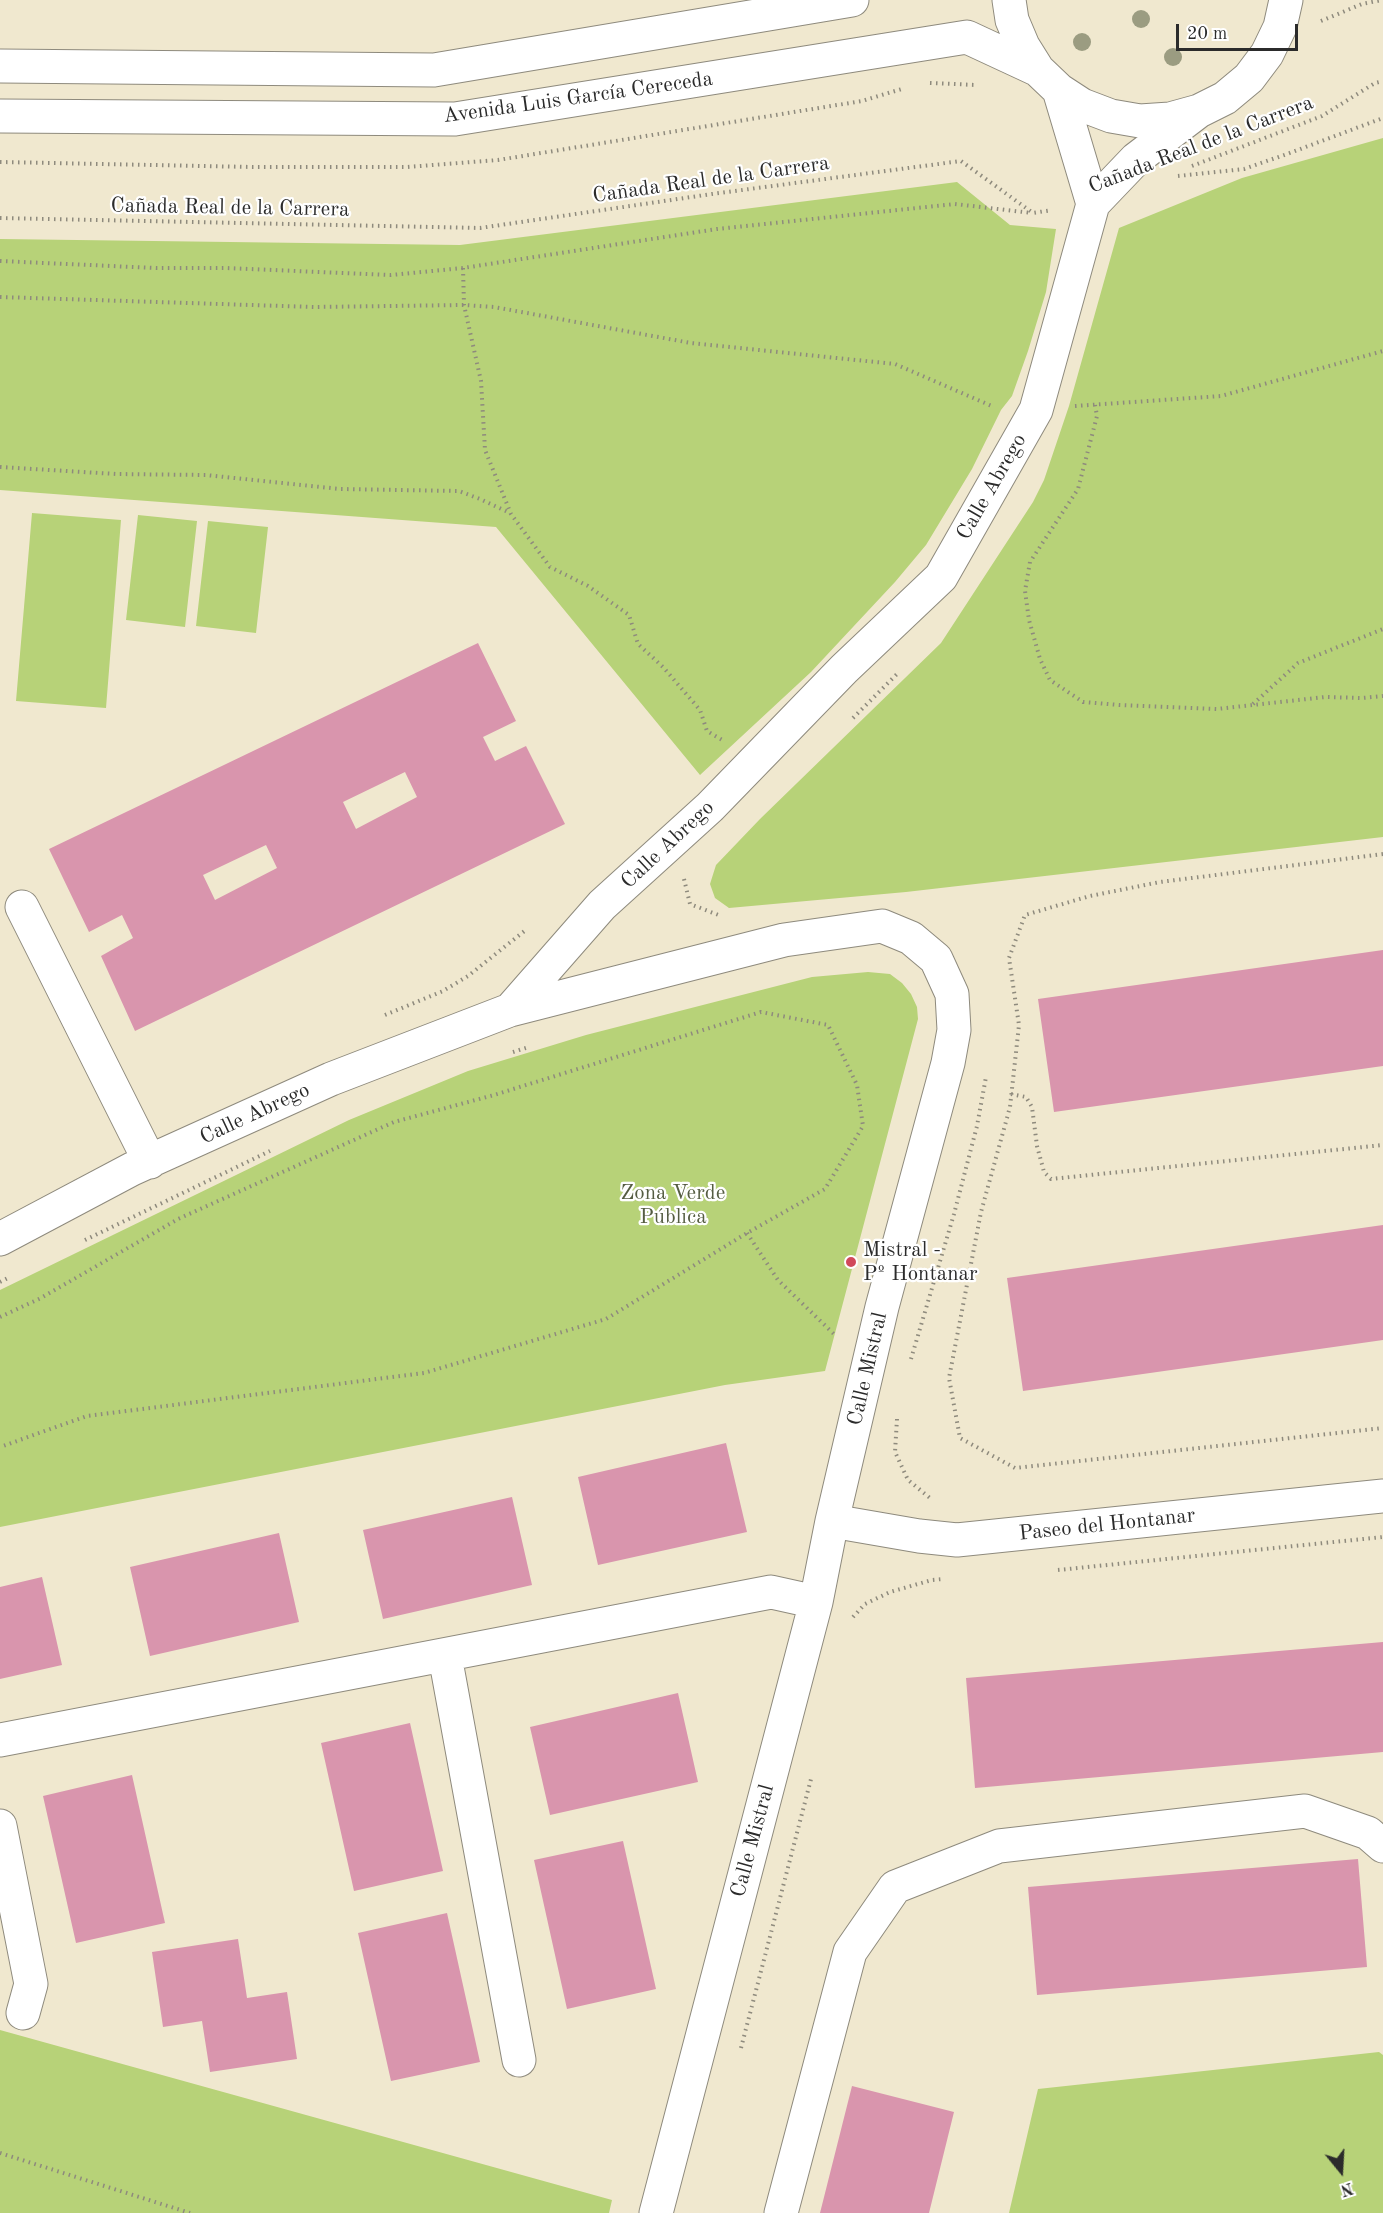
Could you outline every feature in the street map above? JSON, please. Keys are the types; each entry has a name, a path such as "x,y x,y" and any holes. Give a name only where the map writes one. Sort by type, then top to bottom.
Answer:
{"street":[{"path":"0,66 434,70 852,0"},
{"path":"1009,0 1012,20 1023,46 1049,80 1093,204"},
{"path":"1199,111 1226,98 1249,78 1267,54 1283,14 1309,0"},
{"name":"Avenida Luis García Cereceda","path":"0,117 455,119 967,37 1049,80 1082,105 1111,117 1140,121 1170,119 1199,111"},
{"name":"Calle Abrego","path":"0,1239 132,1169 331,1079 510,1010 602,905 710,807 843,669 941,577 1036,410 1093,204 1136,159 1199,111"},
{"path":"22,907 150,1162"},
{"name":"Calle Mistral","path":"510,1010 784,940 882,926 911,938 936,959 952,994 954,1030 948,1063 882,1307 832,1521 816,1602 656,2213"},
{"name":"Paseo del Hontanar","path":"832,1521 957,1540 1383,1496"},
{"path":"0,1740 771,1592 816,1602"},
{"path":"445,1656 519,2060"},
{"path":"782,2213 850,1952 895,1887 999,1846 1305,1811 1368,1833 1383,1846"},
{"path":"0,1826 30,1984 23,2013"}],"path":[{"name":"Cañada Real de la Carrera","path":"1383,81 1375,83 1322,116 1173,175 1244,169 1383,118"},
{"path":"925,83 985,85"},
{"path":"0,162 253,167 407,167 498,160 862,101 908,87"},
{"name":"Cañada Real de la Carrera","path":"0,218 480,228 961,161 1033,213 1093,204"},
{"path":"0,261 392,275 463,268 717,230 955,204 1033,213"},
{"path":"463,268 464,305 481,381 485,450 511,514 550,567 588,586 629,615 638,644 663,667 700,710 707,731 722,740 751,765"},
{"path":"0,297 314,307 464,305 494,307 691,343 895,364 1001,411"},
{"path":"1069,406 1221,396 1383,351"},
{"path":"1095,405 1097,416 1078,489 1030,562 1025,591 1034,639 1050,680 1083,702 1217,709 1325,697 1383,696"},
{"path":"0,467 116,474 206,475 340,489 459,491 511,514"},
{"path":"1252,705 1298,663 1383,629"},
{"path":"1383,854 1160,882 1090,896 1025,915 1009,958 1019,1025 1010,1107 981,1212 949,1378 960,1438 1015,1468 1383,1428"},
{"path":"683,876 690,904 719,916 730,915"},
{"path":"376,1018 443,991 468,976 531,926"},
{"path":"0,1317 41,1298 178,1219 394,1122 494,1095 761,1012 828,1024 857,1085 863,1126 825,1189 747,1233 606,1319 424,1373 87,1416 0,1447"},
{"path":"507,1054 539,1044"},
{"path":"908,1370 954,1214 977,1126 988,1069"},
{"path":"1011,1094 1026,1096 1032,1107 1037,1146 1044,1172 1051,1179 1383,1145"},
{"path":"83,1241 277,1148"},
{"path":"747,1233 778,1280 842,1339"},
{"path":"897,1417 895,1452 908,1480 933,1500"},
{"path":"1055,1570 1383,1537"},
{"path":"849,1622 866,1604 890,1593 932,1580 952,1578"},
{"path":"740,2055 811,1783 810,1772"},
{"path":"0,2153 190,2213"}],"green space":[{"path":"1383,138 1383,837 906,892 729,908 715,898 710,884 716,865 760,819 941,643 1033,502 1044,480 1069,406 1119,228 1242,178"},
{"path":"957,182 1010,225 1056,229 1046,292 1012,396 1001,410 972,469 926,545 895,582 811,672 700,775 496,527 0,490 0,239 460,245"},
{"path":"32,513 121,520 106,708 16,701"},
{"path":"138,515 197,521 185,627 126,620"},
{"path":"208,521 268,527 256,633 196,626"},
{"name":"Zona Verde Pública","path":"868,972 890,974 902,983 911,994 917,1007 918,1019 825,1371 725,1385 0,1527 0,1290 349,1120 468,1071 586,1035 812,977"},
{"path":"0,2030 612,2200 609,2213 0,2213"},
{"path":"1379,2052 1383,2055 1383,2213 1009,2213 1038,2089"}],"building":[{"path":"478,643 516,721 483,737 495,761 526,746 565,824 135,1031 101,956 133,938 122,915 89,932 49,849","holes":["405,772 417,797 356,829 343,802","266,845 277,868 215,900 203,875"]},
{"path":"1383,950 1383,1066 1054,1112 1038,999"},
{"path":"1383,1225 1383,1340 1023,1391 1007,1278"},
{"path":"726,1443 747,1532 598,1565 578,1477"},
{"path":"512,1497 532,1585 383,1619 363,1530"},
{"path":"279,1533 299,1622 150,1656 130,1567"},
{"path":"42,1577 62,1665 0,1679 0,1587"},
{"path":"1383,1642 1383,1752 975,1788 966,1678"},
{"path":"678,1693 698,1782 550,1815 530,1727"},
{"path":"410,1723 443,1871 354,1891 321,1743"},
{"path":"132,1775 165,1923 76,1943 43,1796"},
{"path":"623,1841 656,1989 567,2009 534,1860"},
{"path":"1358,1859 1367,1967 1037,1995 1028,1887"},
{"path":"447,1913 480,2062 391,2081 358,1933"},
{"path":"238,1939 247,1998 287,1992 297,2059 210,2072 202,2021 163,2027 152,1952"},
{"path":"852,2086 954,2112 929,2213 820,2213"}],"place":[{"name":"Mistral - Pº Hontanar","path":"851,1262"}]}
